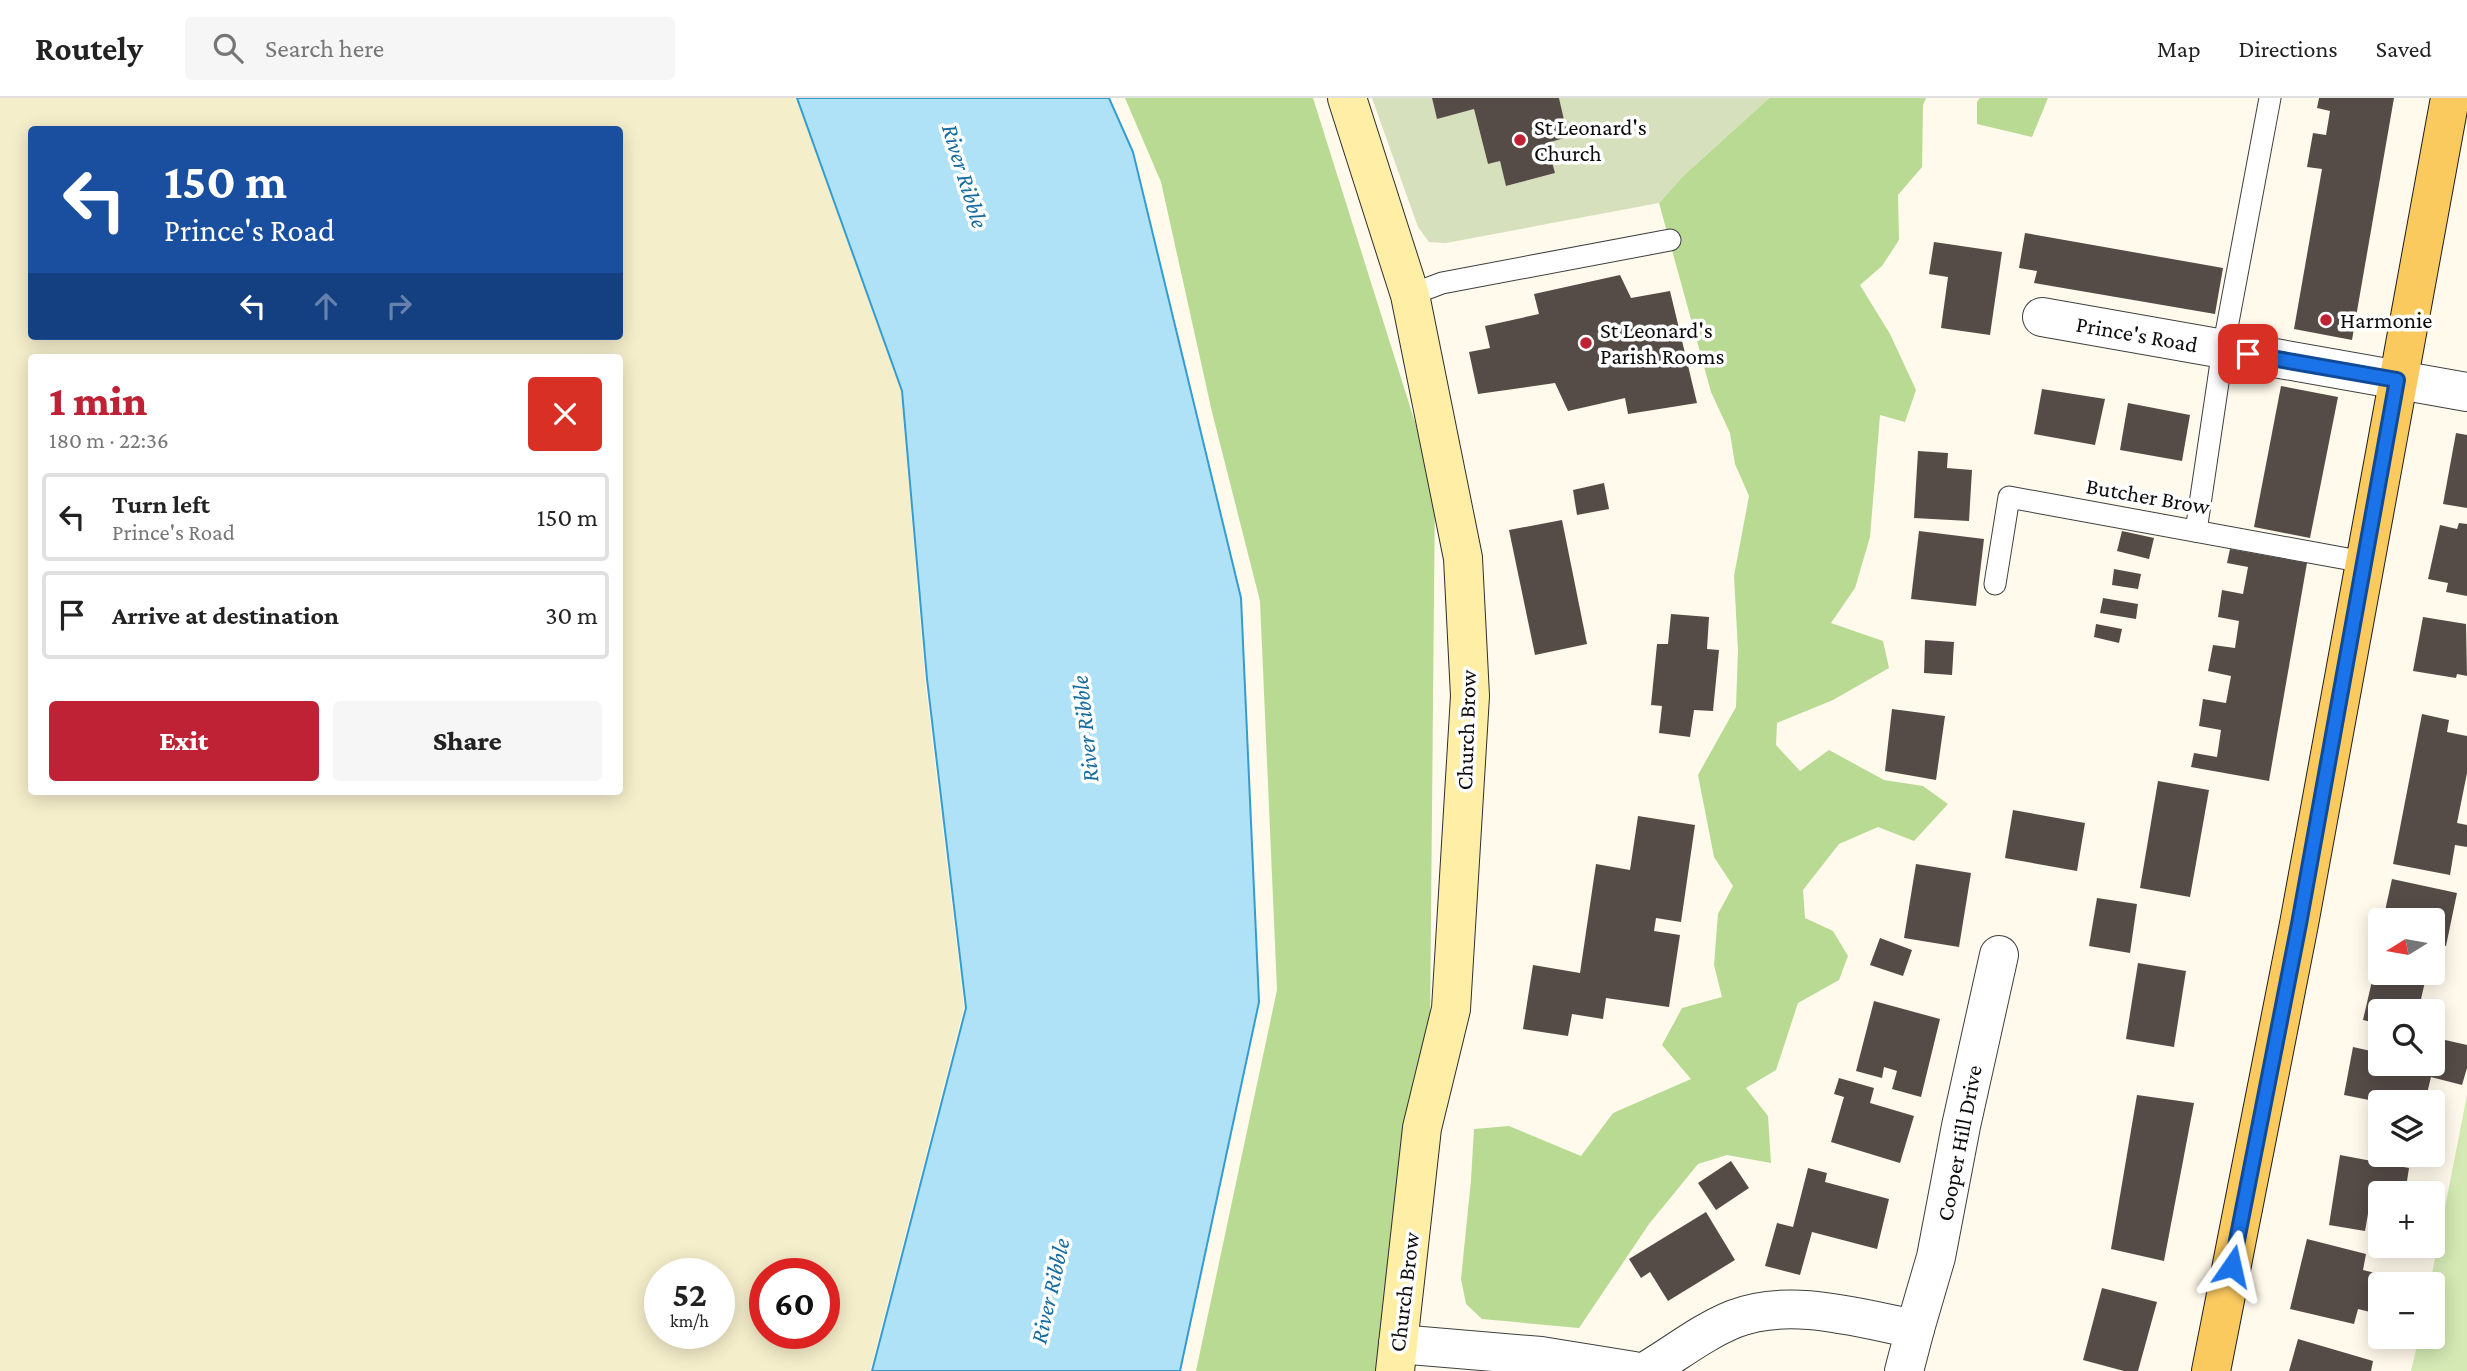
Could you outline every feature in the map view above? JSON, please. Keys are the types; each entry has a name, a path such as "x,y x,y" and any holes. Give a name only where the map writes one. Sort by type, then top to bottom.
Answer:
{"main road":[{"name":"Church Brow","path":"1347,98 1410,295 1463,558 1470,696 1451,1009 1422,1128 1396,1358"},
{"path":"2211,1371 2299,924 2450,98"}],"street":[{"name":"Prince's Road","path":"2042,317 2467,393"},
{"name":"Cooper Hill Drive","path":"1904,1371 1936,1258 1961,1126 1999,955"},
{"path":"1646,1371 1696,1339 1735,1319 1780,1309 1842,1315 1915,1329"},
{"path":"1396,1358 1541,1356 1634,1371"}],"lane":[{"path":"2196,531 2223,349 2270,98"},
{"path":"1410,295 1443,283 1670,240"},
{"name":"Butcher Brow","path":"1995,584 2009,497 2364,562"}],"shaded area":[{"path":"0,98 796,98 901,391 925,680 964,1007 870,1371 0,1371"}],"green space":[{"path":"1125,98 1313,98 1435,486 1430,1028 1403,1371 1196,1371 1277,990 1260,601 1212,412 1161,182"},
{"path":"1372,98 1432,98 1437,118 1474,109 1488,164 1500,161 1507,186 1555,173 1547,143 1568,137 1559,98 1769,98 1683,176 1659,203 1446,243 1429,242 1418,227"},
{"path":"1769,98 1926,98 1923,105 1922,167 1898,195 1899,240 1882,266 1860,285 1890,334 1916,390 1905,422 1880,415 1870,537 1855,588 1831,623 1883,641 1889,668 1833,700 1777,723 1776,745 1800,771 1829,750 1884,780 1923,786 1948,804 1914,841 1878,827 1839,844 1803,890 1805,918 1833,931 1848,956 1839,980 1798,1003 1776,1070 1746,1088 1768,1116 1771,1163 1727,1155 1698,1164 1649,1224 1579,1328 1482,1319 1466,1304 1461,1279 1474,1129 1509,1126 1581,1156 1613,1113 1691,1079 1662,1045 1682,1008 1722,997 1714,965 1718,914 1733,886 1714,857 1698,775 1736,707 1738,650 1734,576 1749,496 1735,464 1730,433 1711,392 1659,203 1683,176"},
{"path":"1980,98 2048,98 2032,137 1977,124 1977,102"},
{"path":"2467,1095 2467,1371 2411,1371 2416,1349 2445,1349 2445,1272 2432,1272 2435,1258 2445,1258 2445,1207"}],"water":[{"name":"River Ribble","path":"797,98 1109,98 1133,152 1241,598 1259,1002 1180,1371 872,1371 966,1008 927,679 902,391"}],"building":[{"name":"St Leonard's Church","path":"1432,98 1559,98 1568,137 1547,143 1555,173 1506,186 1500,161 1488,164 1474,109 1437,119"},
{"path":"2319,98 2394,98 2352,340 2294,329 2322,169 2307,167 2313,133 2326,135 2330,111 2317,108"},
{"path":"2025,233 2223,268 2215,314 2034,283 2037,271 2019,268"},
{"path":"1934,242 2002,252 1990,335 1941,328 1948,277 1929,274"},
{"name":"St Leonard's Parish Rooms","path":"1620,275 1631,298 1670,291 1697,403 1628,414 1625,398 1568,411 1555,383 1478,394 1469,352 1490,348 1485,326 1539,314 1534,294"},
{"path":"2281,386 2338,397 2310,538 2254,527"},
{"path":"2042,389 2105,399 2095,445 2034,434"},
{"path":"2128,403 2190,415 2182,461 2120,450"},
{"path":"2456,433 2467,435 2467,508 2443,504"},
{"path":"1918,451 1948,453 1947,468 1972,470 1969,521 1914,518"},
{"path":"1604,483 1609,509 1577,515 1573,490"},
{"path":"1562,520 1587,644 1535,655 1509,530"},
{"path":"2459,523 2467,524 2467,596 2446,592 2448,583 2428,579 2440,525 2457,529"},
{"path":"1919,531 1984,539 1976,606 1911,599"},
{"path":"2122,531 2154,538 2149,559 2117,551"},
{"path":"2230,549 2307,563 2269,781 2191,767 2194,753 2217,757 2221,730 2199,726 2203,699 2226,703 2231,676 2208,671 2213,645 2235,648 2239,621 2218,617 2222,590 2243,594 2248,567 2227,563"},
{"path":"2114,569 2141,574 2138,589 2112,585"},
{"path":"2103,598 2138,604 2136,619 2100,613"},
{"path":"1671,614 1709,617 1707,649 1719,650 1713,711 1694,710 1690,737 1659,733 1662,706 1651,705 1657,644 1668,644"},
{"path":"2423,617 2466,624 2467,676 2457,674 2456,678 2413,671"},
{"path":"2096,624 2122,629 2119,643 2094,637"},
{"path":"1925,640 1954,642 1952,675 1924,673"},
{"path":"1892,709 1945,716 1936,780 1885,771"},
{"path":"2422,714 2449,720 2447,732 2467,736 2467,773 2457,823 2467,825 2467,847 2455,845 2450,875 2393,864"},
{"path":"2158,781 2209,790 2190,897 2140,888"},
{"path":"2013,810 2085,823 2077,871 2005,858"},
{"path":"1638,816 1695,825 1681,922 1656,918 1654,931 1680,935 1669,1007 1606,998 1603,1019 1572,1014 1568,1036 1523,1029 1533,965 1580,973 1596,864 1630,870"},
{"path":"1916,864 1971,873 1959,947 1904,938"},
{"path":"2392,879 2457,893 2446,946 2445,908 2386,908"},
{"path":"2097,898 2137,904 2130,953 2089,946"},
{"path":"1880,938 1912,950 1903,976 1870,965"},
{"path":"2138,963 2186,971 2174,1047 2126,1039"},
{"path":"2371,985 2424,985 2421,999 2368,999 2368,1021 2363,1020"},
{"path":"1874,1001 1940,1019 1921,1097 1892,1089 1897,1071 1884,1067 1882,1078 1856,1071"},
{"path":"2445,1040 2467,1045 2467,1068 2462,1085 2431,1077 2428,1090 2368,1090 2368,1100 2344,1095 2353,1047 2368,1050 2368,1076 2445,1076"},
{"path":"1839,1078 1874,1088 1870,1103 1914,1116 1900,1163 1831,1142 1844,1097 1834,1094"},
{"path":"2137,1095 2194,1103 2164,1261 2111,1249"},
{"path":"2340,1155 2368,1160 2368,1167 2409,1168 2407,1181 2368,1181 2365,1231 2329,1225"},
{"path":"1731,1161 1749,1188 1716,1210 1698,1183"},
{"path":"1808,1168 1827,1173 1825,1182 1889,1199 1877,1249 1812,1232 1800,1275 1765,1266 1777,1223 1793,1227"},
{"path":"1706,1212 1735,1260 1668,1301 1650,1272 1641,1278 1629,1259"},
{"path":"2307,1239 2366,1254 2363,1270 2371,1272 2368,1272 2368,1312 2358,1309 2354,1324 2290,1309"},
{"path":"2102,1288 2157,1302 2138,1371 2124,1371 2083,1360"},
{"path":"2298,1339 2373,1361 2371,1371 2289,1371"}],"place":[{"name":"St Leonard's Church","path":"1520,140"},
{"name":"Harmonie","path":"2326,320"},
{"name":"St Leonard's Parish Rooms","path":"1586,343"}],"route":[{"path":"2232,1266 2299,924 2397,380 2248,354"}]}
